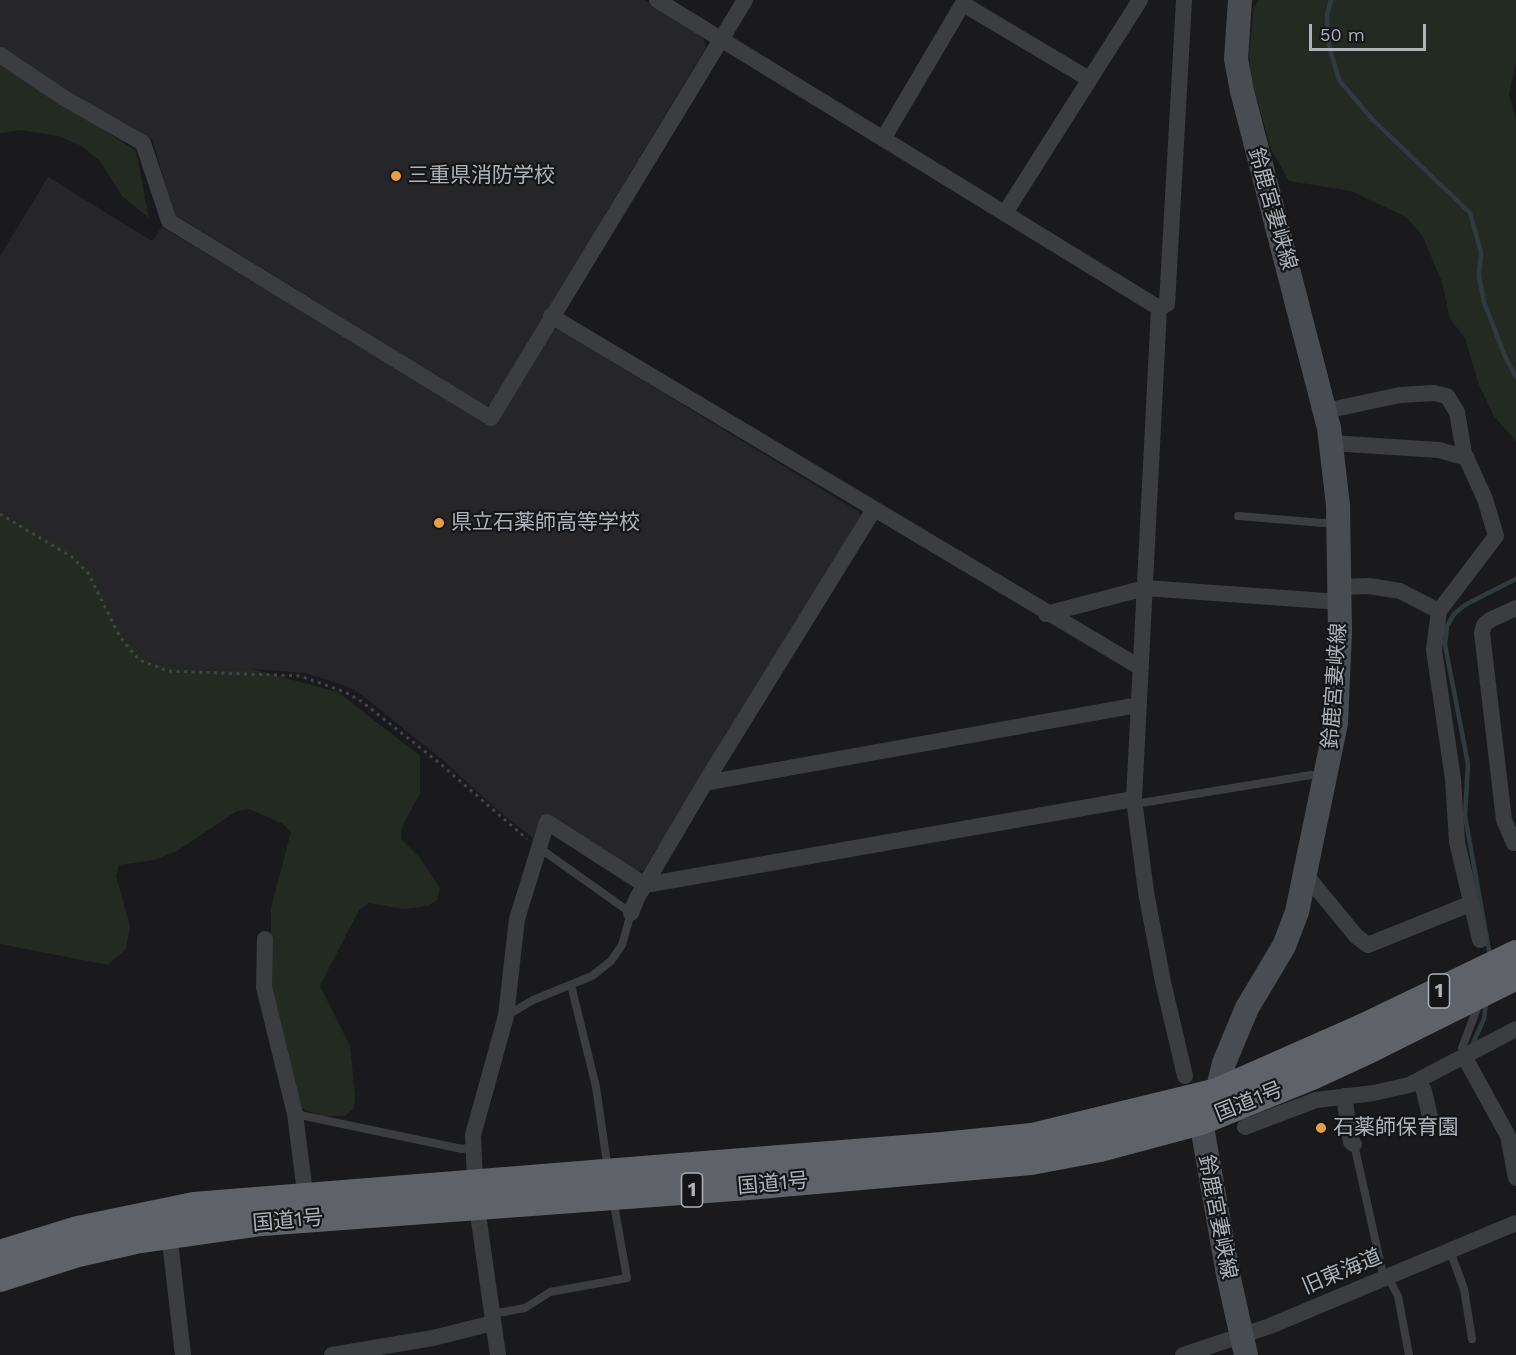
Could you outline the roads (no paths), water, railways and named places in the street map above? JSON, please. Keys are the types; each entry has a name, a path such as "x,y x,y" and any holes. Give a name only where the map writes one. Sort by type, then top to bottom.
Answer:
{"highway":[{"name":"国道1号","path":"0,1278 78,1253 191,1231 476,1188 748,1186 1031,1161 1100,1148 1201,1121 1314,1075 1366,1038 1516,954"},
{"name":"国道1号","path":"0,1254 78,1230 194,1206 476,1188 1032,1137 1217,1092 1366,1038 1516,976"}],"main road":[{"name":"鈴鹿宮妻峡線","path":"1240,0 1236,59 1242,91 1325,411 1331,443 1338,524 1340,594 1338,696 1327,776 1292,929 1247,1008 1224,1063 1217,1092 1201,1121 1221,1241 1244,1345"}],"street":[{"path":"657,0 1159,308"},
{"path":"0,55 64,98 143,143 169,221 491,418 745,0"},
{"path":"1005,213 1140,0"},
{"path":"1159,308 1167,304 1184,0"},
{"path":"883,139 964,1 1089,79"},
{"path":"1159,308 1134,801 1146,892 1163,982 1185,1076"},
{"path":"551,316 873,511 1141,668"},
{"path":"1325,411 1400,395 1434,393 1448,396 1457,412 1467,458 1485,499 1496,536 1439,611 1434,650 1453,779 1457,842 1483,949"},
{"path":"1331,443 1439,450 1467,458"},
{"path":"631,913 705,783 873,511"},
{"path":"1046,614 1145,588 1340,594 1369,586 1400,591 1439,611"},
{"path":"1514,843 1504,820 1482,633 1484,625 1490,620 1516,608"},
{"path":"705,783 1138,705"},
{"path":"498,1355 472,1147 479,1107 506,1016 518,919 547,822 645,885 1134,801"},
{"path":"1306,875 1356,936 1368,945 1472,903"},
{"path":"265,939 264,987 295,1114 304,1185"},
{"path":"1245,1127 1316,1100 1374,1093 1419,1081 1516,1029"},
{"path":"1464,1056 1508,1136 1516,1178"},
{"path":"1419,1081 1424,1091 1431,1121"},
{"path":"1344,1096 1351,1142 1354,1144"},
{"path":"222,1203 259,1189 453,1173 476,1188"},
{"name":"旧東海道","path":"1184,1355 1244,1345 1386,1278 1516,1223"},
{"path":"171,1250 183,1355"},
{"path":"332,1355 433,1338 493,1318"}],"lane":[{"path":"1238,516 1338,524"},
{"path":"1134,801 1311,775 1327,776"},
{"path":"506,1016 532,999 592,975 612,961 622,945 631,913 538,847"},
{"path":"1464,1056 1462,1048 1477,1013 1483,949"},
{"path":"571,985 596,1087 607,1163"},
{"path":"295,1114 462,1149 472,1147"},
{"path":"1354,1144 1386,1278 1398,1296 1409,1355"},
{"path":"493,1318 525,1308 550,1292 627,1278 615,1210"},
{"path":"1450,1251 1464,1289 1472,1339"}],"waterway":[{"path":"1331,0 1327,15 1329,45 1339,80 1372,119 1470,213 1481,252 1479,276 1484,302 1504,354 1516,377"},
{"path":"1490,956 1465,816 1468,764 1445,645 1447,626 1454,614 1465,605 1516,579"},
{"path":"1473,1043 1484,1019 1486,1003"}],"place":[{"name":"三重県消防学校","path":"396,176"},
{"name":"県立石薬師高等学校","path":"439,523"},
{"name":"石薬師保育園","path":"1321,1128"}]}
